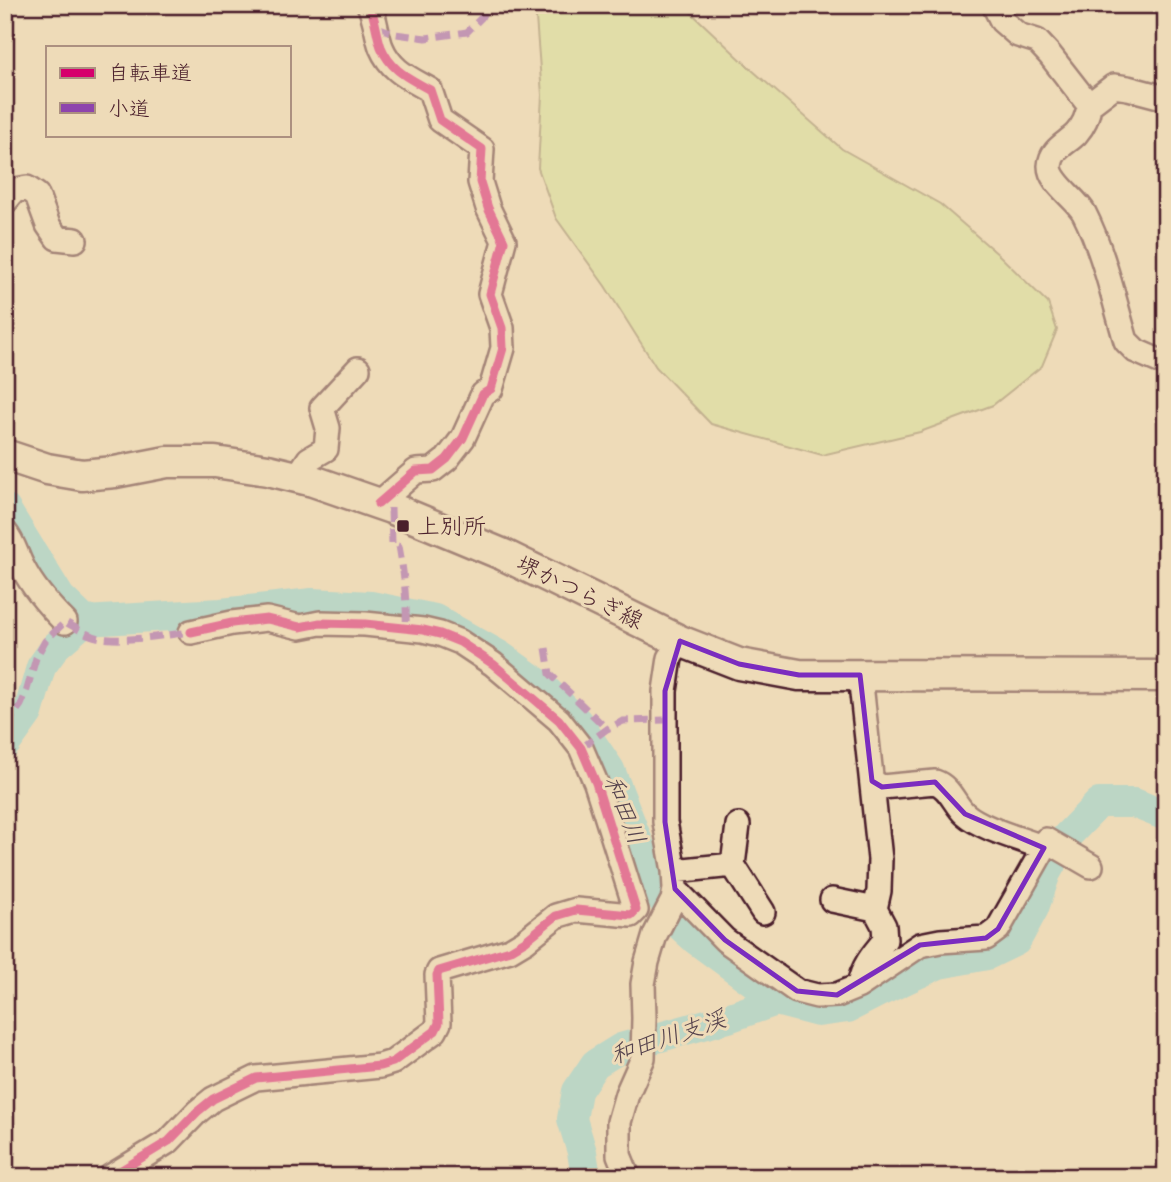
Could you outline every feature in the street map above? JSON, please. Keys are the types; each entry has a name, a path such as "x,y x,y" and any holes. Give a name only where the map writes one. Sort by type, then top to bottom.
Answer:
{"main road":[{"name":"堺かつらぎ線","path":"6,457 47,469 82,475 167,462 215,462 268,470 313,481 504,555 680,641 739,664 799,675 1166,676"}],"street":[{"path":"369,5 381,48 396,71 430,90 440,120 482,149 480,182 488,208 504,241 490,294 502,328 503,348 491,389 484,394 463,438 447,459 433,470 416,471 378,504"},
{"path":"994,5 1002,20 1018,35 1037,41 1089,105"},
{"path":"1166,98 1114,86 1089,105 1087,118 1076,134 1056,150 1050,164 1052,176 1082,209 1093,233 1126,341 1136,351 1166,364"},
{"path":"5,202 15,190 27,188 37,195 48,225 57,238 75,240"},
{"path":"297,477 309,459 326,449 328,429 321,408 358,369"},
{"path":"5,532 12,540 23,569 49,606 65,622"},
{"path":"191,632 267,619 300,626 320,623 365,624 423,630 460,642 494,664 559,720 581,748 596,783 636,910 655,934"},
{"path":"628,1177 619,1155 619,1122 627,1094 643,1058 643,984 647,962 674,886 665,822 665,691 670,658 680,641"},
{"path":"859,986 866,963 885,940 884,926 875,909 879,891 880,859 860,675"},
{"path":"872,781 882,787 935,782 943,785 965,814 985,826 1044,848"},
{"path":"738,825 733,865 763,912"},
{"path":"674,886 725,940 797,991 817,996 837,995 859,986 920,945 986,938 998,929 1044,848 1045,840 1091,866"},
{"path":"674,886 733,865"},
{"path":"832,900 875,909"},
{"path":"110,1177 169,1140 213,1099 256,1078 380,1066 393,1062 435,1031 439,1023 439,971 510,950 556,916 576,910 631,915 636,910"}],"highlighted area":[{"path":"680,641 739,664 799,675 860,675 872,781 882,787 935,782 965,814 1044,848 998,929 986,938 920,945 837,995 797,991 725,940 675,889 665,822 665,691"}],"green space":[{"path":"535,5 683,5 842,149 940,204 1000,256 1048,303 1057,330 1042,366 993,405 920,432 822,455 711,424 656,367 605,286 556,218 538,168 542,95"}],"waterway":[{"path":"5,508 60,597 85,621"},
{"name":"和田川","path":"5,745 28,713 41,667 56,646 85,621 221,613 312,603 371,606 435,619 499,655 541,685 577,721 610,770 655,885 673,919 696,940 776,1001 818,1012 848,1008 939,964 987,955 1016,941 1034,908 1046,873 1067,836 1099,803 1134,803 1166,816"},
{"name":"和田川支渓","path":"586,1177 572,1119 577,1091 595,1064 621,1048 728,1018 776,1001"}],"marked path":[{"path":"377,27 396,34 426,38 467,32 481,18 488,5"},
{"path":"391,508 392,544 399,546 404,577 406,629"},
{"path":"5,727 21,705 36,658 45,641 65,622 100,638 140,638 191,632"},
{"path":"546,648 550,674 607,729"},
{"path":"581,748 623,721 665,720"}],"cycle path":[{"path":"369,5 381,47 390,62 401,73 430,90 440,120 482,149 480,182 488,208 504,241 490,294 502,328 503,348 491,389 483,394 463,438 447,459 433,470 416,471 378,504"},
{"path":"110,1177 169,1141 213,1099 256,1078 380,1066 393,1062 435,1031 439,1023 439,971 510,950 556,916 576,910 631,915 636,910 596,783 581,748 559,720 493,664 460,642 423,630 365,624 320,623 300,627 267,619 191,632"}],"place":[{"name":"上別所","path":"403,526"}]}
